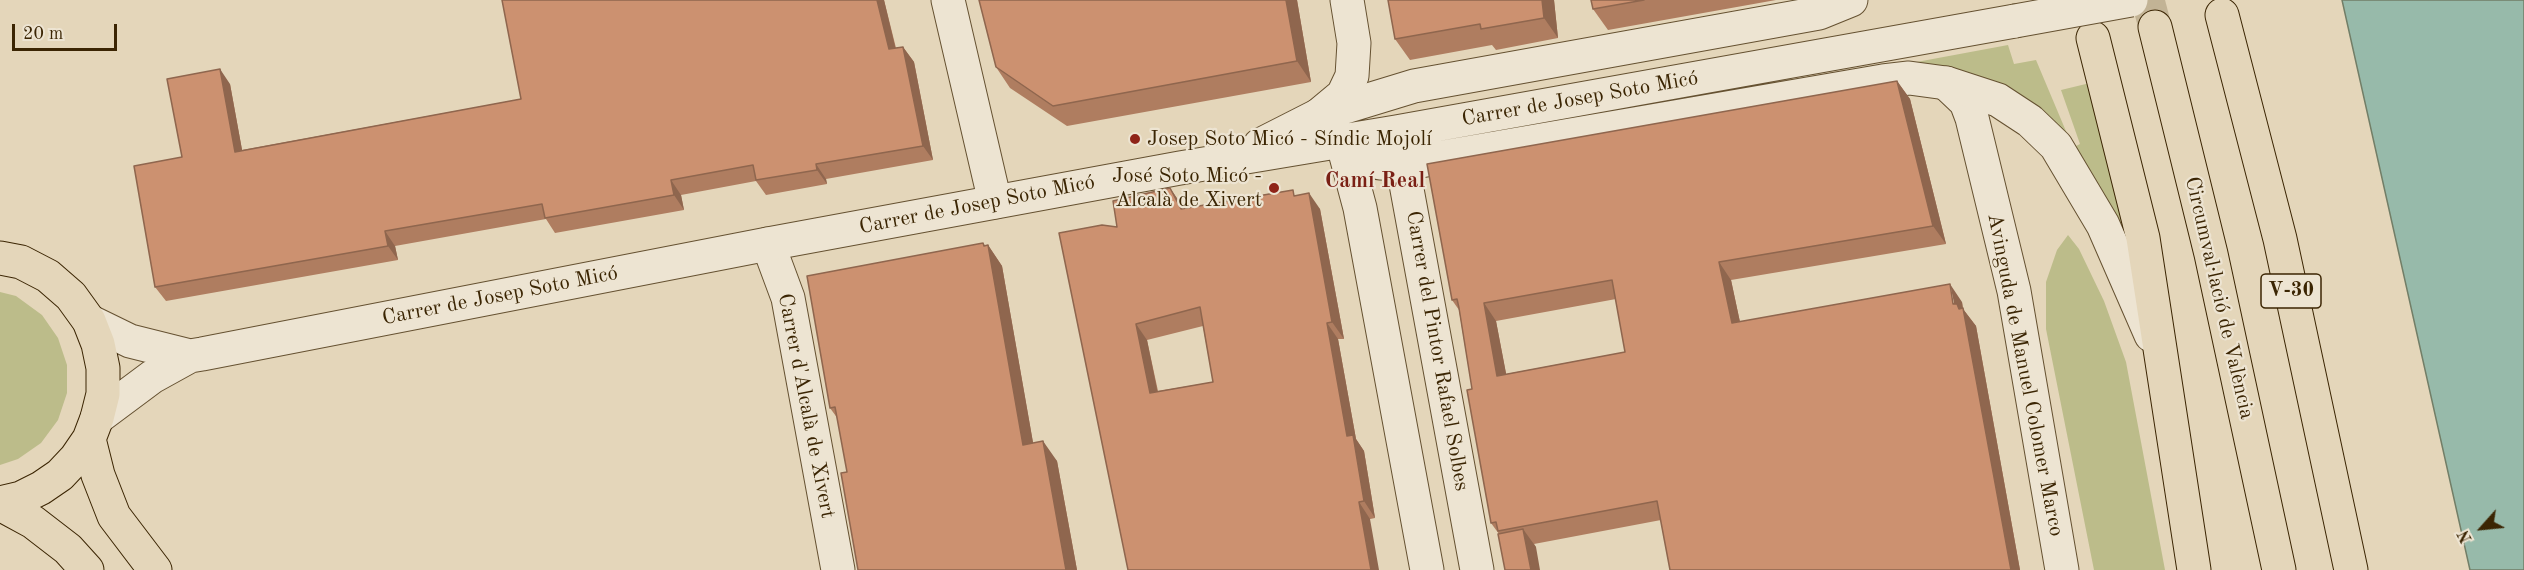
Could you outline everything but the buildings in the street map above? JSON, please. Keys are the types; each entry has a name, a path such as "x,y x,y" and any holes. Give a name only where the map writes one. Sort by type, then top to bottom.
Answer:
{"main road":[{"name":"V-30","path":"2222,15 2280,239 2351,570"},
{"name":"Circumval·lació de València","path":"2155,27 2211,254 2279,570"},
{"path":"2093,38 2143,238 2194,570"},
{"path":"0,258 21,262 48,276 71,296 88,321 98,344 103,368 103,394 93,429 76,458 60,475 41,488 21,498 0,504"},
{"path":"93,429 98,475 114,516 155,570"},
{"path":"0,504 33,522 69,549 87,570"}],"street":[{"path":"948,0 995,202"},
{"path":"1319,115 1343,95 1352,76 1354,45 1347,0"},
{"path":"1234,158 1319,115 1414,86 1819,13 1851,0"},
{"name":"Carrer de Josep Soto Micó","path":"93,429 152,377 190,356 768,244 1234,158 1396,132 2131,0"},
{"path":"1342,141 1380,163 1402,164 1883,81 1908,78 1946,83 1998,100 2030,121 2056,146 2103,225 2134,292 2162,362"},
{"name":"Avinguda de Manuel Colomer Marco","path":"1946,83 1966,102 1972,118 2014,291 2062,570"},
{"name":"Carrer del Pintor Rafael Solbes","path":"1396,132 1477,570"},
{"path":"1342,141 1360,208 1427,570"},
{"name":"Carrer d'Alcalà de Xivert","path":"768,244 788,298 838,570"},
{"name":"Carrer de Josep Soto Micó","path":"88,321 130,341 190,356"}],"green space":[{"path":"2008,45 2014,64 2036,60 2068,136 1879,69"},
{"path":"2090,83 2125,227 2121,228 2072,148 2080,144 2061,90"},
{"path":"2068,235 2079,249 2104,301 2126,362 2165,570 2094,570 2046,329 2046,282 2057,250"},
{"path":"0,292 16,296 42,315 58,338 67,365 67,393 58,420 41,443 18,459 0,465"}],"shaded area":[{"path":"2342,0 2524,0 2524,570 2470,570"}],"tunnel":[{"path":"2148,0 2155,27"}],"place":[{"name":"Josep Soto Micó - Síndic Mojolí","path":"1135,139"},
{"name":"José Soto Micó - Alcalà de Xivert","path":"1274,188"}],"district":[{"name":"Camí Real","path":"1375,181"}]}
